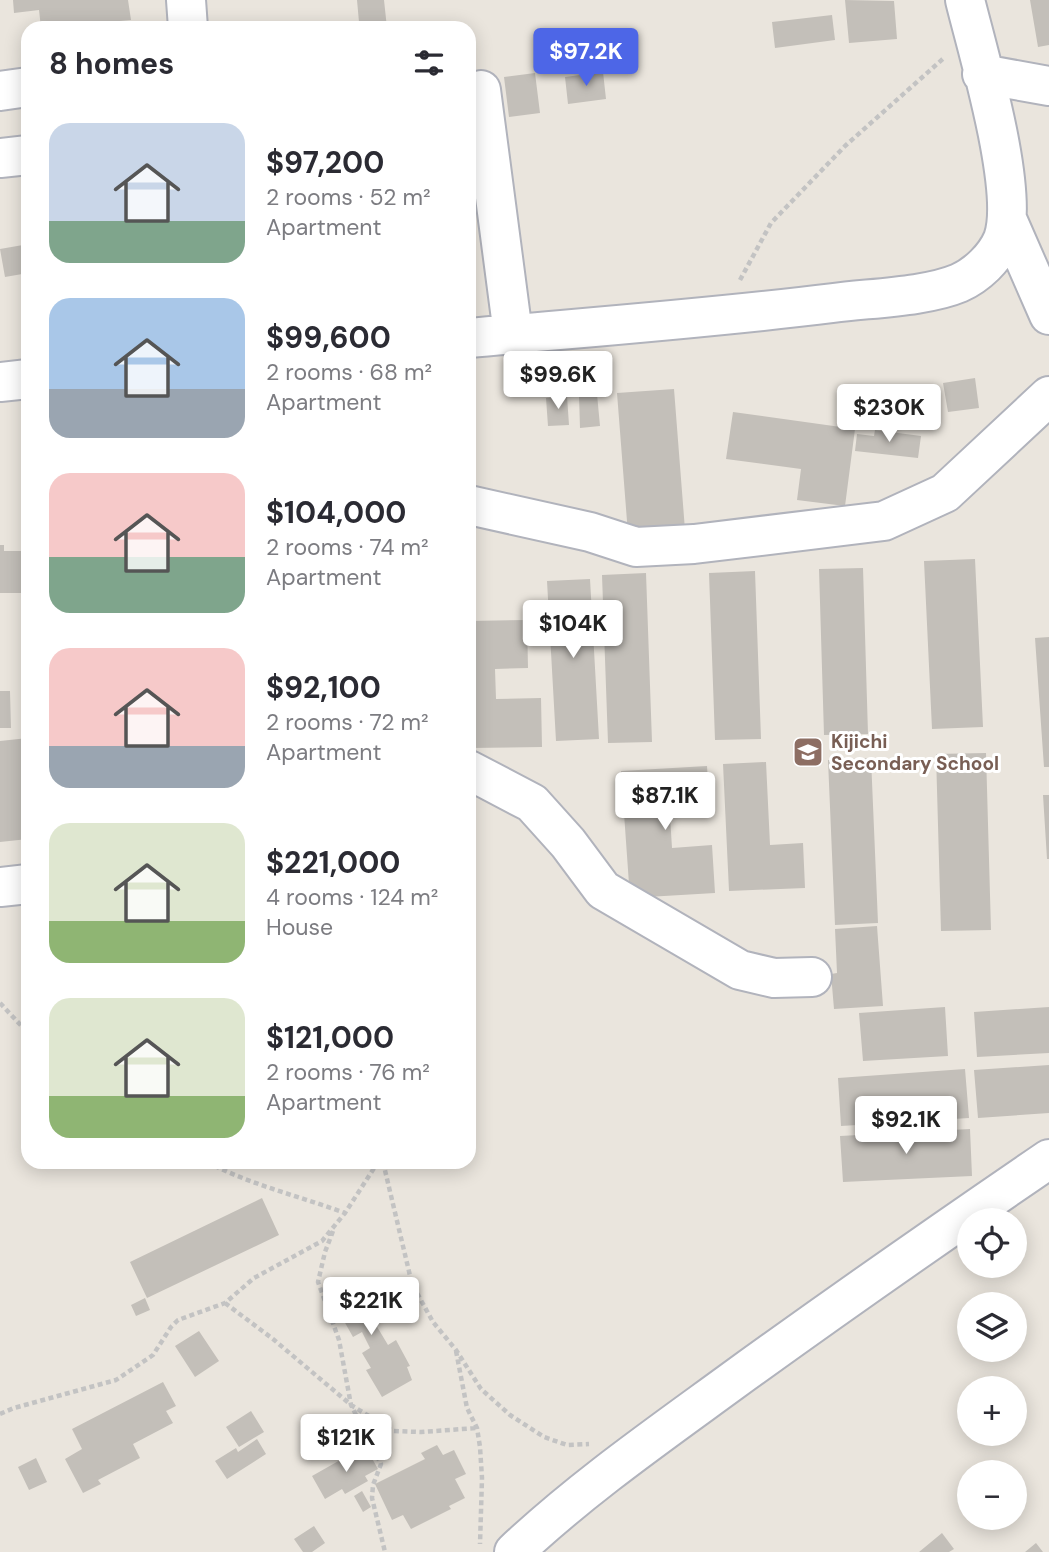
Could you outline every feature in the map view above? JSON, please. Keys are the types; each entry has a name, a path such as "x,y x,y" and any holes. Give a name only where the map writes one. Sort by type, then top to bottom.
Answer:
{"street":[{"path":"186,0 188,21"},
{"path":"476,337 906,294 957,284 976,273 992,258 1002,240 1007,219 1003,167 969,16"},
{"path":"982,74 1049,86"},
{"path":"0,91 21,89"},
{"path":"481,90 513,334"},
{"path":"0,158 21,156"},
{"path":"1007,219 1049,315"},
{"path":"0,382 21,380"},
{"path":"476,507 590,532 636,547 694,544 884,520 945,493 1049,396"},
{"path":"476,774 531,803 568,843 603,890 740,970 774,978 812,977"},
{"path":"0,887 21,885"},
{"path":"514,1552 556,1512 668,1427 862,1287 1049,1158"}],"path":[{"path":"727,314 744,271 771,223 969,16"},
{"path":"0,1003 21,1026"},
{"path":"220,1169 237,1178 289,1192 345,1213"},
{"path":"0,1414 116,1380 153,1355 178,1320 225,1303 254,1278 322,1241 375,1169"},
{"path":"382,1169 412,1284 433,1322 456,1350 481,1389 510,1415 544,1437 567,1445 596,1444"},
{"path":"334,1227 318,1282 339,1340 351,1405 381,1464 373,1485 372,1498 385,1552"},
{"path":"225,1303 273,1339 351,1405 393,1431 421,1432 477,1427"},
{"path":"456,1350 467,1408 477,1427 482,1478 479,1510 481,1552"}],"building":[{"path":"13,0 128,0 131,20 40,21 39,10 14,13"},
{"path":"357,0 384,0 386,21 359,21"},
{"path":"845,0 894,1 897,39 849,43"},
{"path":"1030,0 1049,0 1049,45 1038,47"},
{"path":"832,15 835,40 775,48 772,22"},
{"path":"603,72 606,99 568,104 565,77"},
{"path":"535,73 540,113 509,117 504,77"},
{"path":"21,245 21,274 5,277 0,249"},
{"path":"975,378 979,408 948,412 943,383"},
{"path":"674,389 685,530 628,534 617,393"},
{"path":"597,394 600,426 580,428 579,395"},
{"path":"567,396 569,425 548,426 546,398"},
{"path":"733,412 855,429 845,506 797,500 801,469 726,459"},
{"path":"875,430 921,436 918,458 855,451 857,434 874,436"},
{"path":"0,545 4,545 4,551 21,551 21,593 0,593"},
{"path":"975,559 983,727 932,729 924,561"},
{"path":"863,568 868,734 824,735 819,569"},
{"path":"755,571 761,739 715,740 709,573"},
{"path":"646,573 652,742 608,743 602,575"},
{"path":"590,579 599,739 556,741 547,581"},
{"path":"527,620 528,668 495,669 496,699 541,698 542,747 476,748 476,621"},
{"path":"1049,637 1049,767 1044,767 1035,638"},
{"path":"0,691 10,691 11,728 0,728"},
{"path":"21,739 21,840 0,842 0,741"},
{"path":"986,753 991,930 941,931 936,754"},
{"path":"871,758 878,923 835,925 828,760"},
{"path":"766,762 770,845 803,843 805,888 729,891 723,764"},
{"path":"707,766 710,813 670,816 672,848 712,845 715,893 630,898 621,771"},
{"path":"1043,795 1049,795 1049,859 1047,859"},
{"path":"877,926 883,1006 834,1009 831,974 837,973 835,929"},
{"path":"945,1007 948,1056 863,1061 859,1013"},
{"path":"1049,1007 1049,1053 977,1057 974,1012"},
{"path":"1049,1065 1049,1113 978,1118 974,1070"},
{"path":"965,1069 969,1118 841,1126 838,1078"},
{"path":"970,1129 972,1176 843,1182 840,1136"},
{"path":"262,1198 279,1235 147,1298 130,1262"},
{"path":"355,1280 358,1285 361,1283 364,1289 367,1288 382,1314 373,1320 388,1345 396,1340 410,1366 407,1367 412,1380 382,1397 366,1370 371,1368 362,1353 370,1348 362,1332 353,1337 344,1321 340,1323 325,1297"},
{"path":"145,1298 150,1310 136,1316 131,1305"},
{"path":"199,1331 219,1361 195,1377 175,1346"},
{"path":"163,1382 176,1406 166,1411 173,1423 133,1444 140,1458 98,1480 101,1484 83,1493 65,1459 82,1449 72,1429"},
{"path":"251,1411 264,1432 239,1447 226,1427"},
{"path":"257,1439 266,1454 227,1479 215,1461 236,1448 238,1452"},
{"path":"437,1445 443,1455 454,1450 466,1474 455,1479 465,1498 449,1506 451,1509 411,1529 403,1515 392,1520 375,1484 425,1459 421,1453"},
{"path":"365,1446 378,1469 365,1476 368,1481 345,1494 342,1489 325,1499 312,1476"},
{"path":"36,1458 47,1482 29,1490 18,1467"},
{"path":"362,1491 371,1507 363,1512 354,1496"},
{"path":"314,1526 325,1543 312,1552 303,1552 294,1539"},
{"path":"942,1533 954,1549 949,1552 919,1552"},
{"path":"1036,1543 1043,1552 1025,1552"}],"place":[{"name":"Kijichi Secondary School","path":"808,752"}]}
